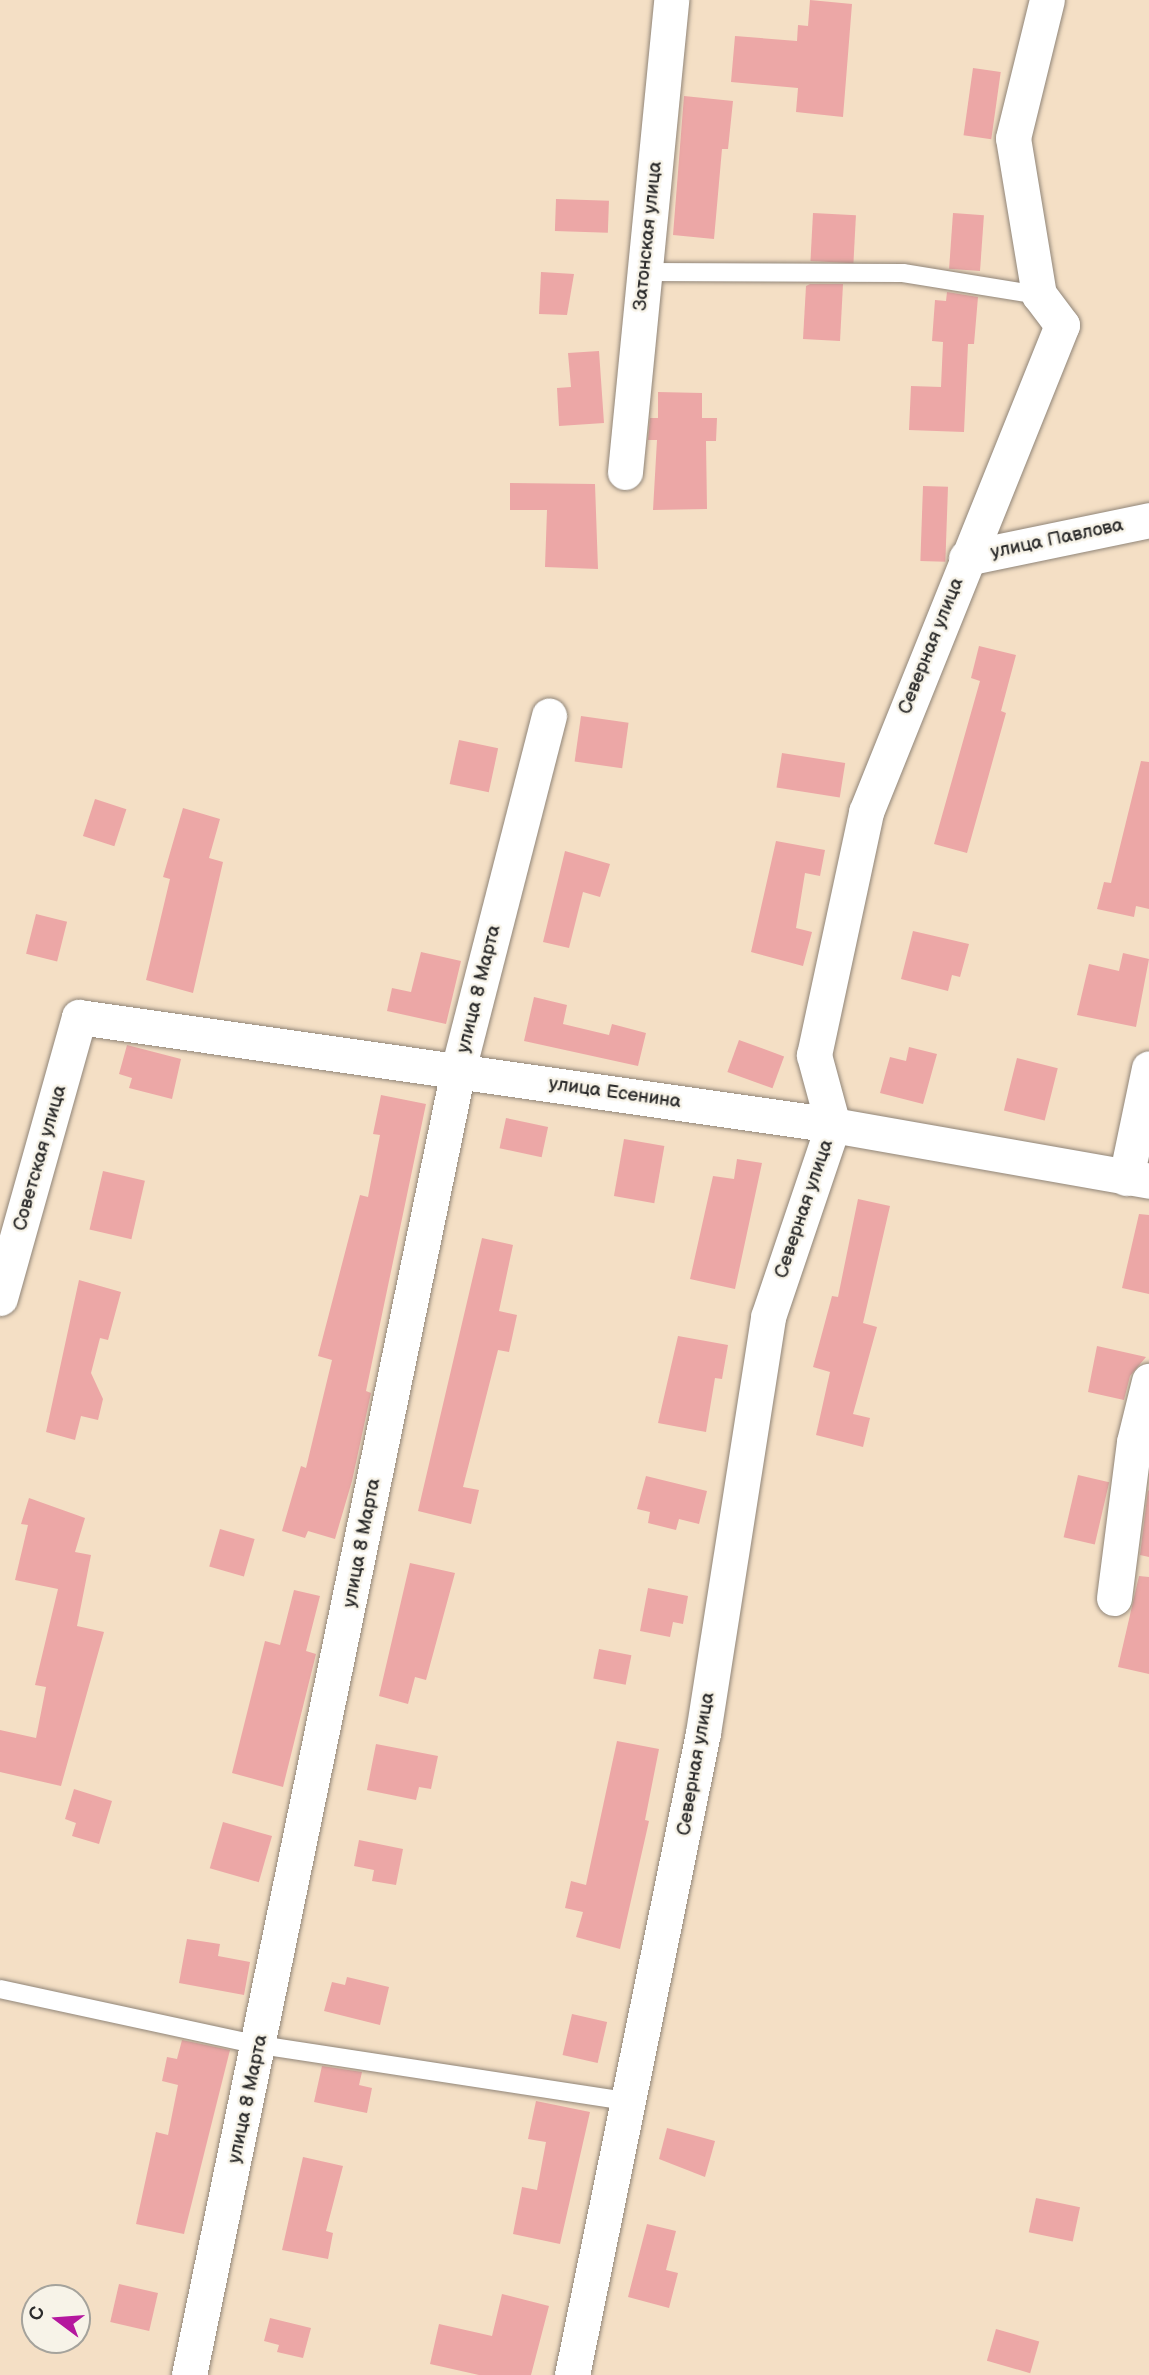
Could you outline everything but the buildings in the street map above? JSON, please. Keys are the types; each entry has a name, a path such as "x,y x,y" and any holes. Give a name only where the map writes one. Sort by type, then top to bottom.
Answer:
{"street":[{"name":"Затонская улица","path":"625,472 671,0"},
{"name":"Северная улица","path":"572,2375 631,2102 704,1733 768,1317 833,1125 814,1055 866,812 1062,325 1040,295 1013,138 1047,0"},
{"name":"улица Павлова","path":"966,558 1149,520"},
{"name":"улица 8 Марта","path":"189,2375 260,2045 458,1070 549,715"},
{"name":"улица Есенина","path":"79,1017 833,1125 1137,1179"},
{"name":"Советская улица","path":"0,1298 79,1017"},
{"path":"1137,1179 1149,1068"},
{"path":"1114,1598 1134,1442 1149,1381"}],"lane":[{"path":"645,272 903,273 1040,295"},
{"path":"0,1989 260,2045 631,2102"}]}
